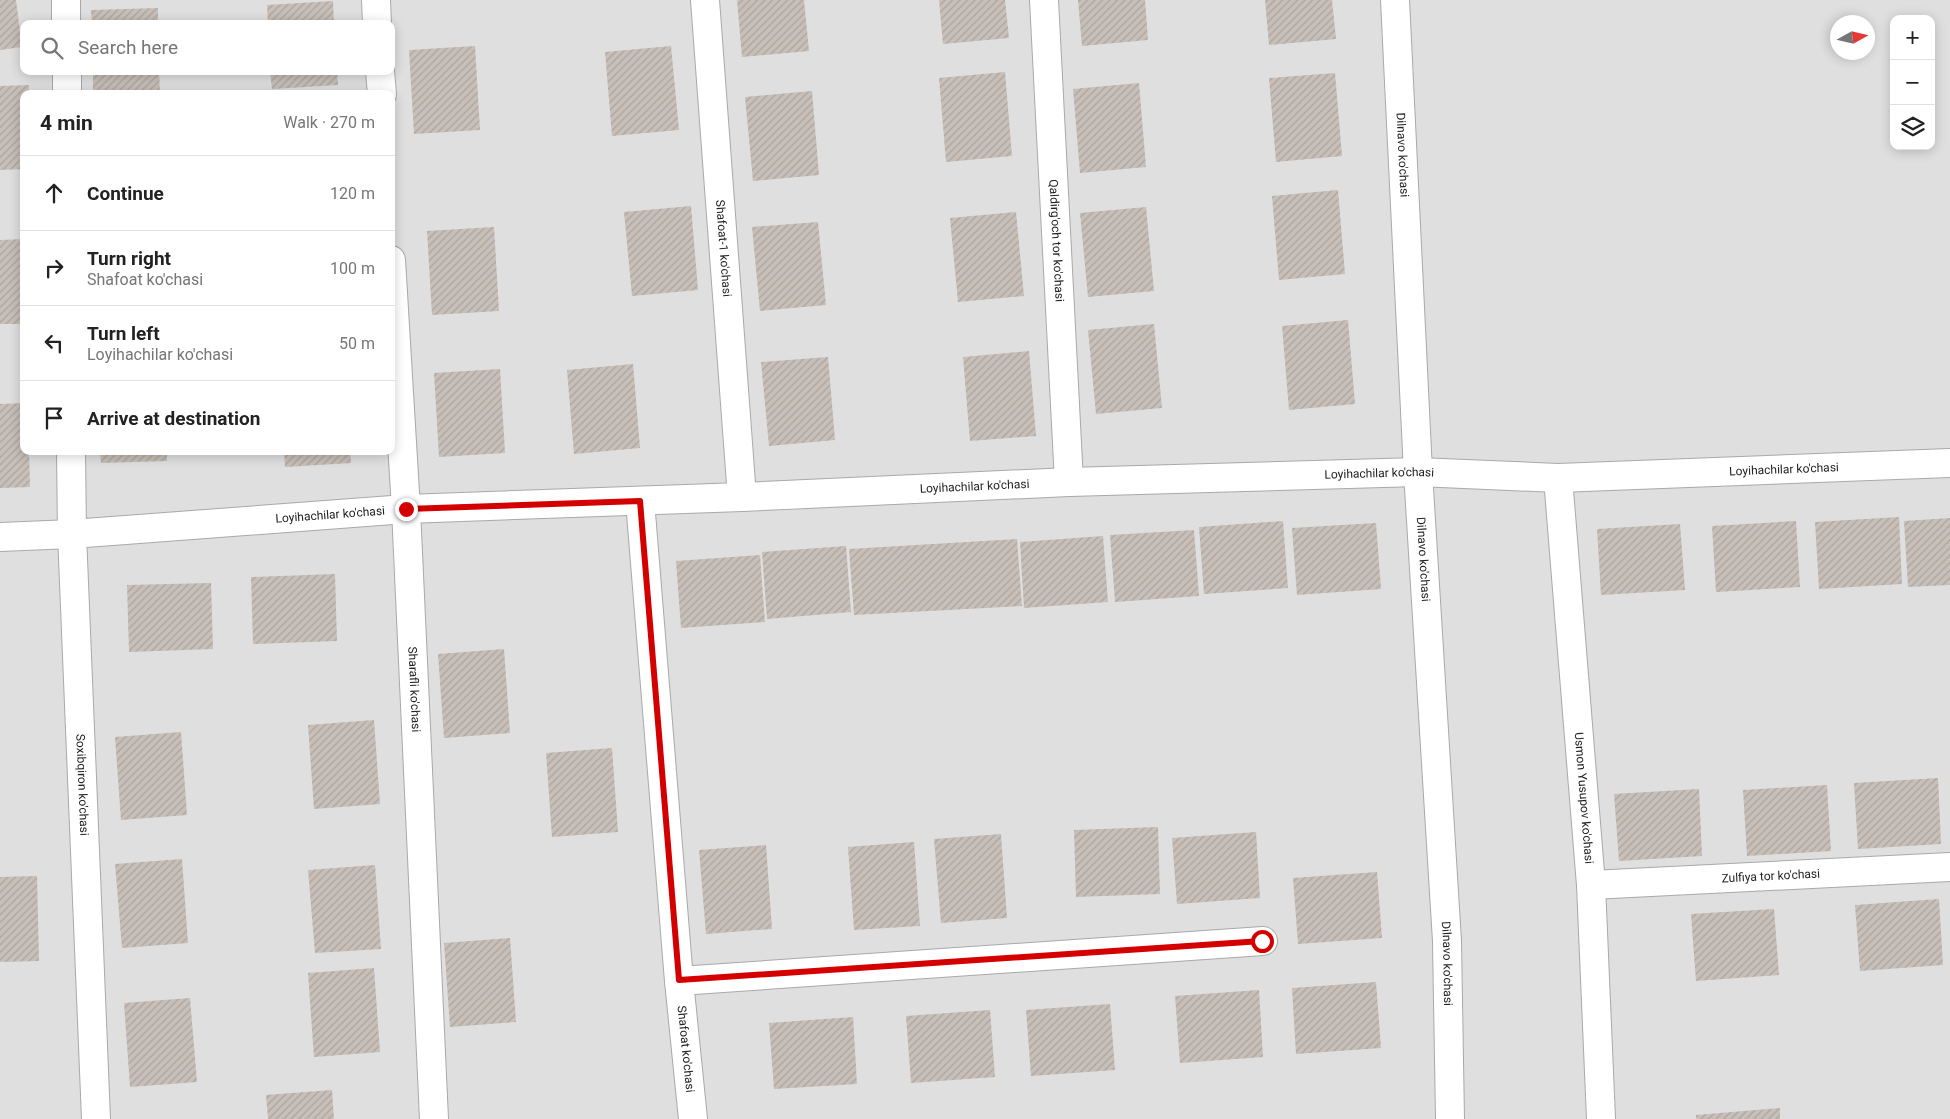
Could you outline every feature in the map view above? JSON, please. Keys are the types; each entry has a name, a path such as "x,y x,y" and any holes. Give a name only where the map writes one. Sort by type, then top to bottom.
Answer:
{"street":[{"path":"66,0 66,20"},
{"path":"376,0 377,20"},
{"name":"Shafoat-1 ko'chasi","path":"705,0 742,497"},
{"name":"Qaldirg'och tor ko'chasi","path":"1044,0 1069,482"},
{"name":"Dilnavo ko'chasi","path":"1395,0 1418,472 1447,941 1450,1119"},
{"path":"67,75 67,90"},
{"path":"380,75 382,90"},
{"name":"Sharafli ko'chasi","path":"395,326 406,509 434,1119"},
{"name":"Soxibqiron ko'chasi","path":"71,455 72,534 96,1119"},
{"name":"Loyihachilar ko'chasi","path":"0,537 72,534 406,509 742,497 1069,482 1418,472 1558,478 1950,463"},
{"name":"Usmon Yusupov ko'chasi","path":"1558,478 1591,885 1601,1119"},
{"name":"Shafoat ko'chasi","path":"640,501 679,980 693,1119"},
{"name":"Zulfiya tor ko'chasi","path":"1591,885 1950,867"},
{"path":"679,980 1262,941"}],"shaded area":[{"path":"0,0 1950,0 1950,1119 0,1119"}],"building":[{"path":"0,0 16,0 20,47 0,50"},
{"path":"737,0 804,0 809,51 742,57"},
{"path":"939,0 1005,0 1009,38 943,44"},
{"path":"1078,0 1145,0 1148,40 1082,46"},
{"path":"1265,0 1332,0 1336,39 1269,45"},
{"path":"333,1 334,20 268,20 267,5"},
{"path":"158,8 158,20 92,20 91,10"},
{"path":"475,46 480,130 414,134 409,50"},
{"path":"671,46 679,130 612,136 605,52"},
{"path":"1005,72 1012,156 946,162 939,78"},
{"path":"1335,73 1342,156 1276,162 1269,78"},
{"path":"93,75 159,75 160,90 93,90"},
{"path":"270,75 337,75 338,85 272,89"},
{"path":"1139,83 1146,167 1080,173 1073,89"},
{"path":"29,85 29,90 20,90 20,169 0,170 0,86"},
{"path":"812,91 819,175 753,181 745,97"},
{"path":"1338,190 1345,274 1279,280 1272,196"},
{"path":"691,206 698,290 632,296 624,212"},
{"path":"1146,207 1154,291 1088,297 1080,213"},
{"path":"1016,212 1024,296 958,302 950,218"},
{"path":"818,222 826,305 760,311 752,227"},
{"path":"494,227 499,311 432,315 427,231"},
{"path":"20,239 20,324 0,324 0,240"},
{"path":"1348,320 1355,404 1289,410 1282,326"},
{"path":"1154,324 1162,408 1096,414 1088,330"},
{"path":"1029,351 1036,436 970,441 963,357"},
{"path":"828,357 835,440 769,446 761,362"},
{"path":"633,364 640,448 574,454 567,370"},
{"path":"500,369 505,453 439,457 434,373"},
{"path":"20,403 20,455 29,455 30,487 0,488 0,404"},
{"path":"100,455 167,455 167,461 101,463"},
{"path":"284,455 350,455 351,463 285,467"},
{"path":"1899,517 1902,584 1819,589 1815,522"},
{"path":"1950,518 1950,585 1908,587 1904,521"},
{"path":"1283,521 1288,588 1204,594 1199,527"},
{"path":"1796,521 1800,587 1716,592 1712,526"},
{"path":"1376,523 1381,589 1297,595 1292,528"},
{"path":"1680,524 1685,590 1601,595 1597,529"},
{"path":"1194,530 1199,596 1115,602 1110,535"},
{"path":"1103,536 1108,602 1024,608 1020,542"},
{"path":"1017,539 1022,606 854,615 849,549"},
{"path":"846,546 851,612 767,619 762,552"},
{"path":"760,555 765,622 681,628 676,561"},
{"path":"335,574 337,641 253,644 251,577"},
{"path":"211,583 213,649 129,652 127,585"},
{"path":"504,649 510,733 444,738 438,654"},
{"path":"374,720 380,804 314,809 308,725"},
{"path":"181,732 187,815 121,820 115,737"},
{"path":"612,748 618,832 552,837 546,753"},
{"path":"1938,778 1941,844 1858,849 1854,783"},
{"path":"1827,785 1831,851 1747,856 1743,790"},
{"path":"1699,789 1702,856 1619,861 1614,794"},
{"path":"1158,827 1160,894 1076,897 1074,830"},
{"path":"1256,832 1260,898 1177,904 1172,838"},
{"path":"1001,834 1007,918 941,923 934,839"},
{"path":"914,842 920,926 854,930 848,847"},
{"path":"766,845 772,929 706,934 699,850"},
{"path":"182,859 188,943 122,948 115,864"},
{"path":"375,865 381,949 315,953 308,870"},
{"path":"1377,872 1382,938 1298,944 1293,878"},
{"path":"37,876 39,961 0,962 0,877"},
{"path":"1939,899 1943,965 1860,971 1855,905"},
{"path":"1774,909 1779,975 1696,981 1691,914"},
{"path":"510,938 516,1022 450,1027 444,943"},
{"path":"374,968 380,1052 314,1057 308,973"},
{"path":"1376,982 1381,1048 1296,1054 1292,988"},
{"path":"1259,990 1263,1057 1180,1063 1175,996"},
{"path":"190,998 197,1082 130,1087 124,1003"},
{"path":"1110,1004 1115,1070 1031,1076 1026,1010"},
{"path":"990,1010 995,1077 911,1083 906,1016"},
{"path":"853,1017 857,1084 774,1089 769,1023"},
{"path":"332,1090 334,1119 268,1119 266,1095"},
{"path":"1780,1108 1780,1119 1696,1119 1696,1115"}],"route":[{"path":"406,509 640,501 679,980 1262,941"}]}
